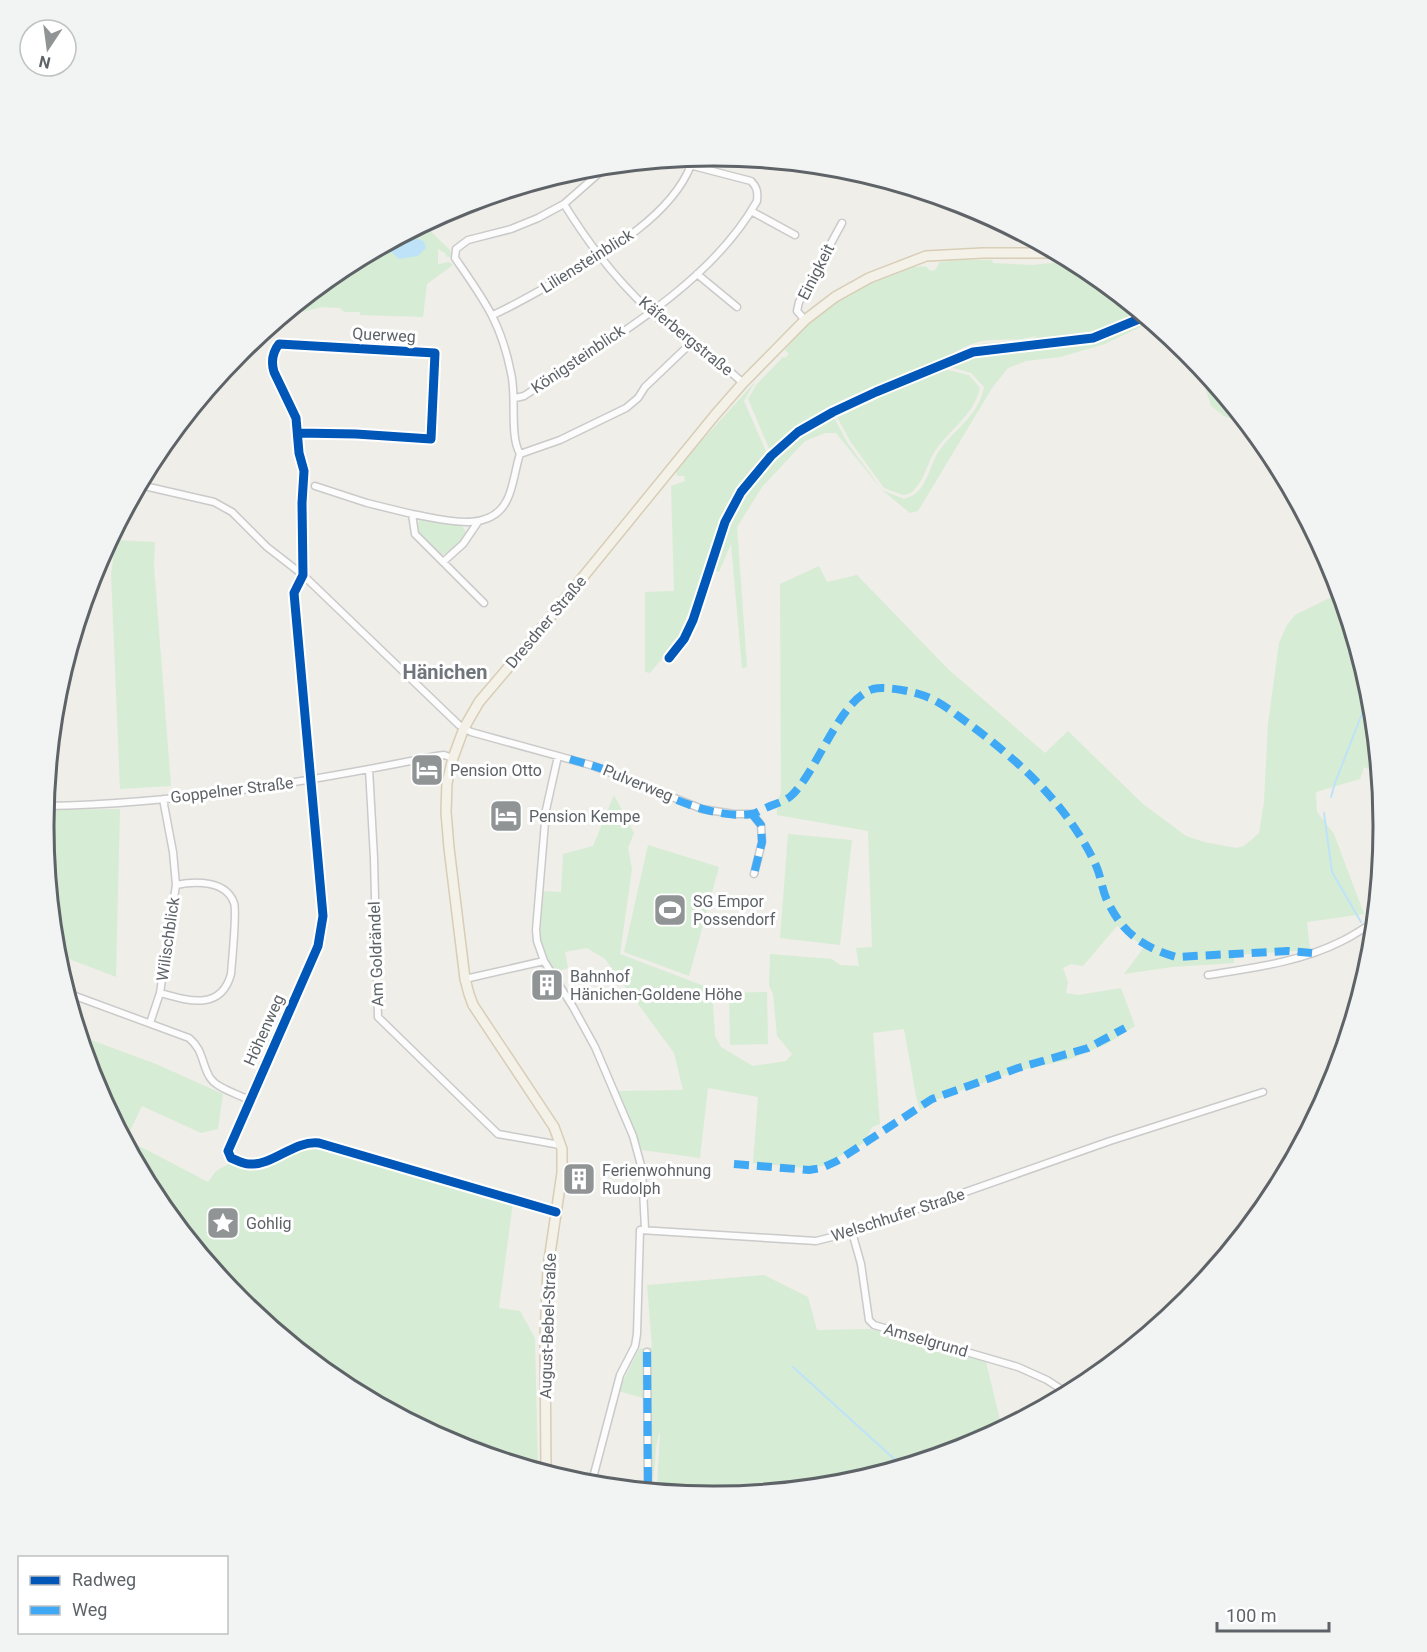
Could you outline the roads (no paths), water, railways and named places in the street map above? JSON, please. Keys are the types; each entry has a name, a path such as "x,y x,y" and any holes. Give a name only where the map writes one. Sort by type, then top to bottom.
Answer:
{"main road":[{"name":"Dresdner Straße","path":"560,1145 554,1127 473,1005 465,979 446,812 446,796 453,758 464,728 479,702 743,382 805,320 835,297 868,278 926,256 1039,253"},
{"name":"August-Bebel-Straße","path":"546,1464 545,1337 548,1268 562,1173 560,1145"}],"street":[{"name":"Liliensteinblick","path":"493,315 601,255 635,231 658,212 688,174 690,167"},
{"path":"698,167 751,181 756,186 758,194 751,211 795,235"},
{"path":"443,562 463,544 478,522 499,512 507,500 520,454 514,435 515,398 512,374 504,342 493,315 455,258 454,253 468,240 511,229 564,204 593,178"},
{"name":"Käferbergstraße","path":"564,204 581,231 614,273 650,312 743,382"},
{"name":"Königsteinblick","path":"515,398 524,396 650,312 698,274 719,252 751,211"},
{"name":"Einigkeit","path":"805,320 797,311 800,302 842,223"},
{"path":"698,274 737,307"},
{"name":"Querweg","path":"298,433 356,434 431,440 435,353 279,344 273,351 272,366 296,418 299,453 304,471 303,575"},
{"path":"520,454 560,440 626,408 690,344"},
{"path":"315,486 367,503 412,514 478,522"},
{"path":"148,487 214,502 232,512 267,547 303,575 464,728"},
{"path":"412,514 415,534 484,603"},
{"name":"Höhenweg","path":"303,575 294,593 312,780 323,916 322,931 318,946 228,1151 231,1158 247,1164 258,1164 307,1143 319,1143 556,1212"},
{"name":"Pulverweg","path":"464,728 617,774 702,809 752,814 761,825 760,852 754,874"},
{"name":"Goppelner Straße","path":"54,806 163,799 312,780 436,756 444,755 453,758"},
{"path":"558,756 547,802 537,941 544,961 595,1047 633,1136 642,1169 645,1230 640,1230 639,1307 635,1347 620,1375 594,1474"},
{"name":"Am Goldrändel","path":"369,769 378,1017 498,1134 560,1145"},
{"name":"Wilischblick","path":"150,1023 160,993 176,885 173,852 163,799"},
{"name":"Wilischblick","path":"160,993 201,1001 213,998 222,993 231,974 235,904 229,894 215,885 189,882 176,885"},
{"path":"1208,975 1266,966 1312,953 1342,942 1364,928"},
{"path":"465,979 544,961"},
{"path":"76,996 189,1038 199,1049 209,1077 214,1082 249,1100"},
{"name":"Welschhufer Straße","path":"645,1230 816,1241 852,1232 1078,1152 1263,1092"},
{"name":"Amselgrund","path":"852,1232 861,1264 870,1320 874,1325 1018,1368 1058,1387"},
{"path":"647,1352 648,1482"}],"water":[{"path":"416,238 424,241 426,248 418,256 399,259 391,251"}],"waterway":[{"path":"1331,797 1362,712"},
{"path":"1324,813 1332,872 1361,922"},
{"path":"793,1367 895,1460"}],"place":[{"name":"Pension Otto","path":"427,770"},
{"name":"Pension Kempe","path":"506,816"},
{"name":"SG Empor Possendorf","path":"670,910"},
{"name":"Bahnhof Hänichen-Goldene Höhe","path":"547,985"},
{"name":"Ferienwohnung Rudolph","path":"579,1179"},
{"name":"Gohlig","path":"223,1223"}],"district":[{"name":"Hänichen","path":"445,672"}]}
